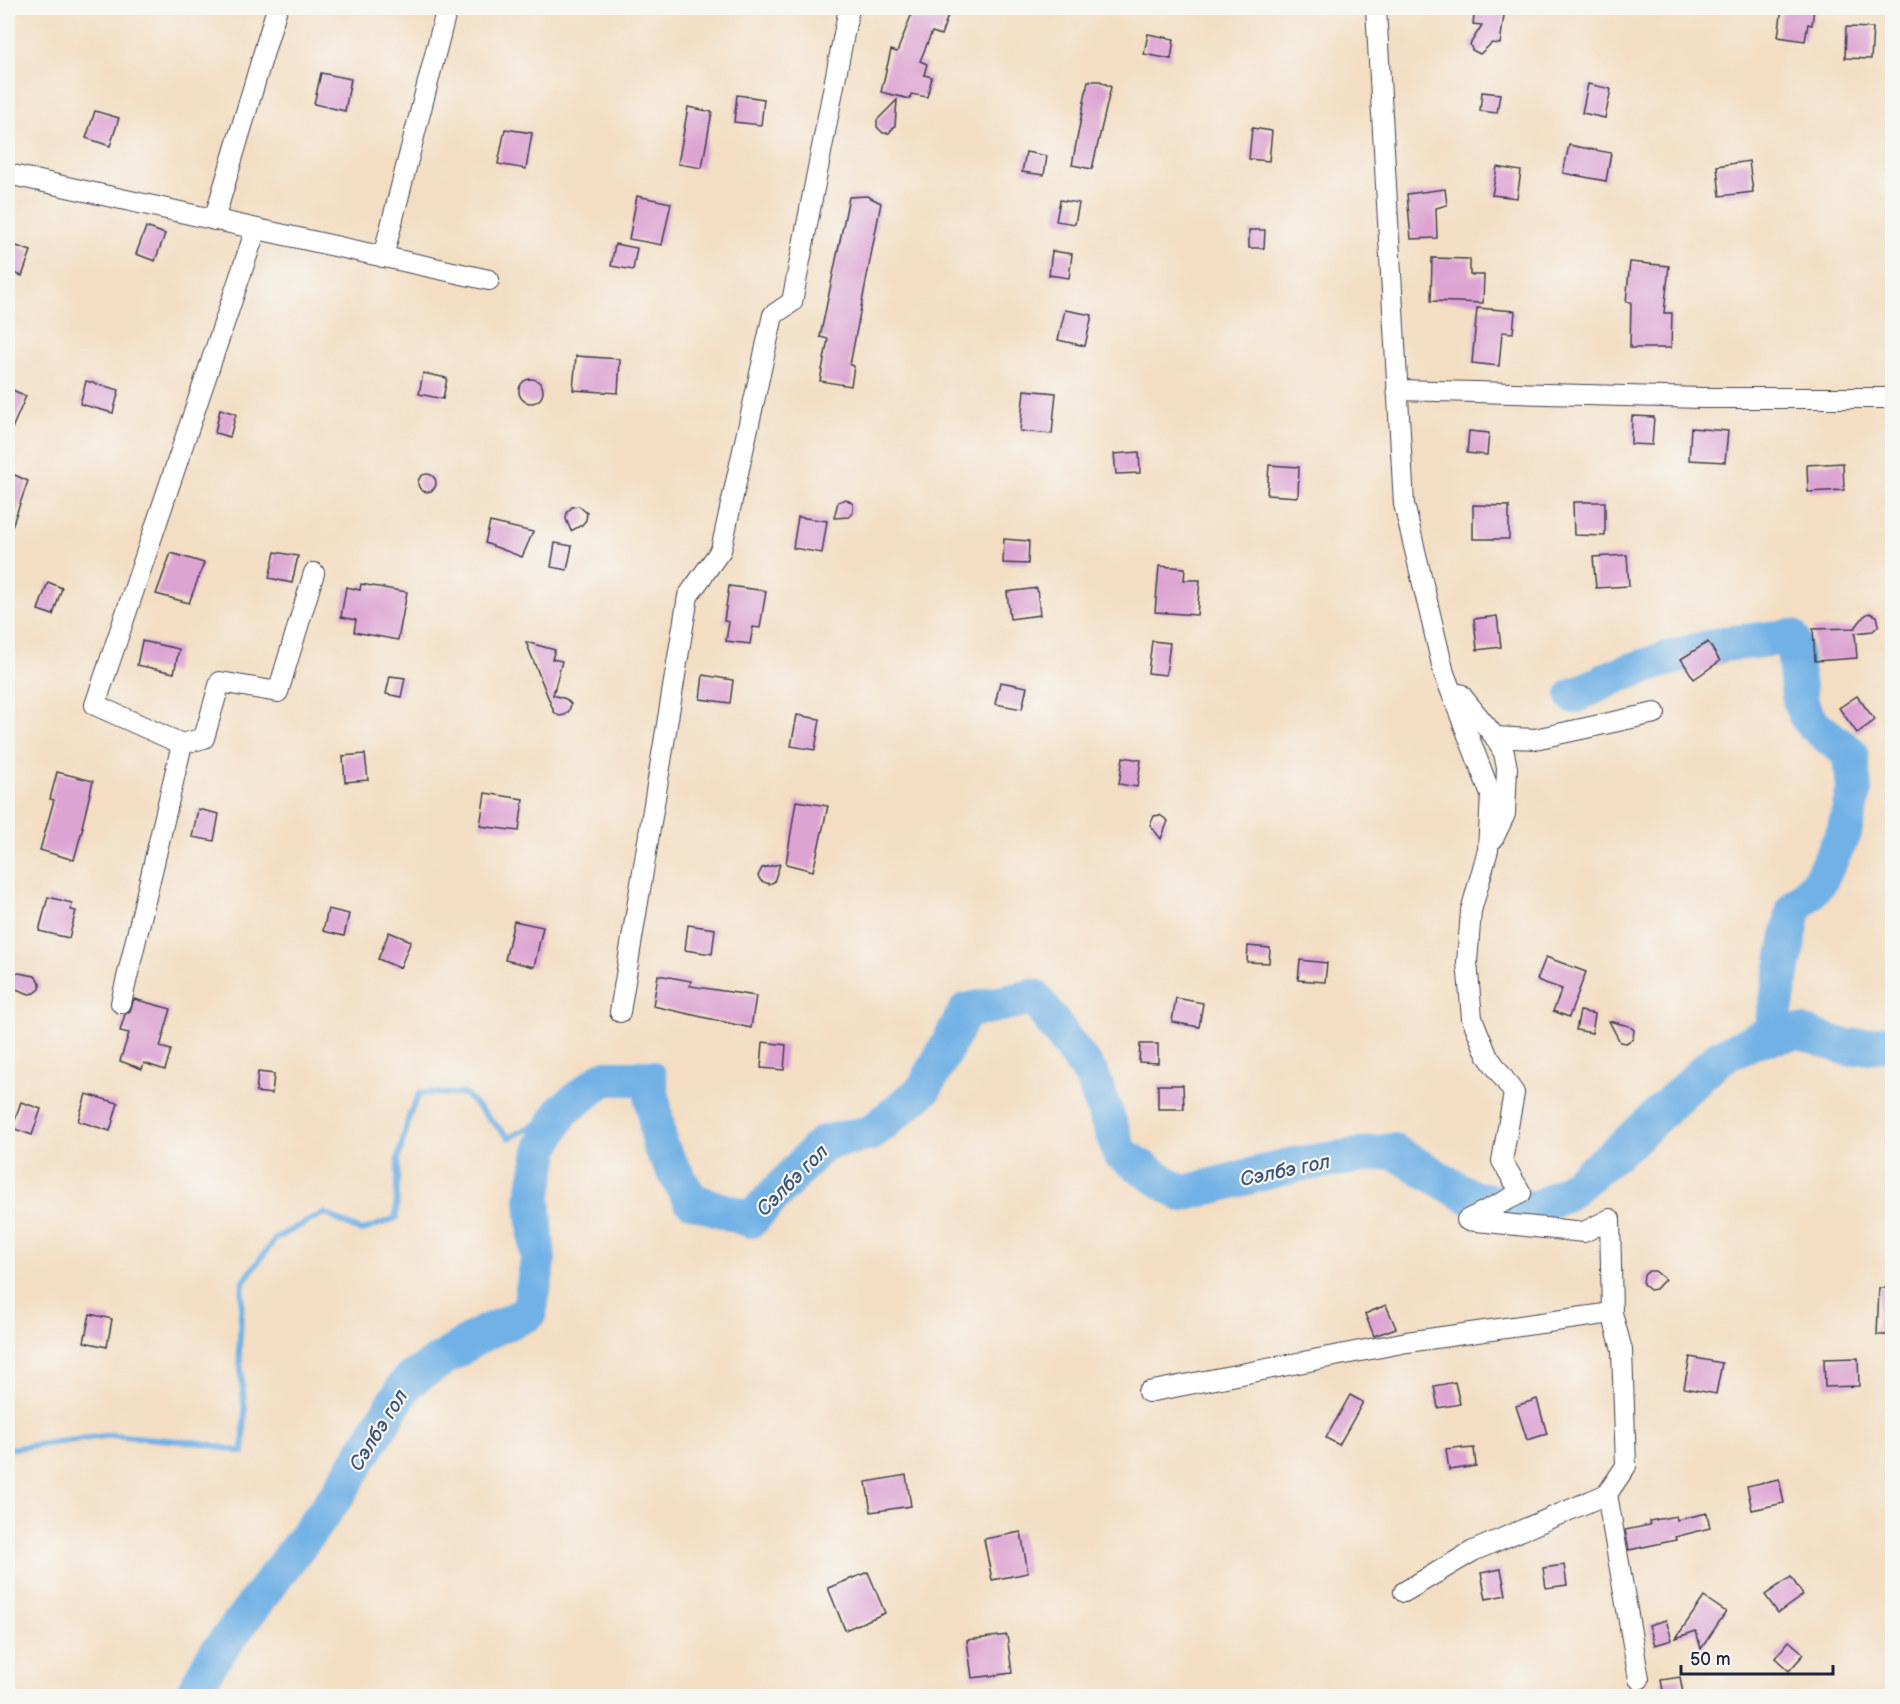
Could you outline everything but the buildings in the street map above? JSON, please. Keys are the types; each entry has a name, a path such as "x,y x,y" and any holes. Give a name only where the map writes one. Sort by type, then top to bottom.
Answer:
{"street":[{"path":"214,220 277,8"},
{"path":"383,257 447,8"},
{"path":"620,1012 688,596 721,550 773,315 792,302 849,8"},
{"path":"1377,8 1404,504 1444,673 1491,795 1488,850"},
{"path":"8,174 489,280"},
{"path":"256,229 95,705 182,744 204,738 220,682 278,692 314,573"},
{"path":"1397,390 1702,398 1893,398"},
{"path":"1404,1592 1473,1551 1607,1494 1626,1466 1622,1350 1612,1313 1610,1218 1584,1232 1467,1220 1521,1193 1502,1161 1514,1093 1487,1055 1472,1018 1467,962 1472,911 1488,850 1505,814 1507,768 1504,753 1495,737 1444,673"},
{"path":"1495,737 1535,739 1655,713"},
{"path":"121,1002 182,744"},
{"path":"1148,1392 1407,1342 1612,1313"},
{"path":"1607,1494 1639,1679"}],"waterway":[{"path":"1574,696 1616,676 1667,659 1724,644 1791,637 1802,706 1814,724 1851,754 1854,791 1844,833 1819,882 1794,909 1770,1037"},
{"name":"Сэлбэ гол","path":"192,1696 211,1661 338,1494 408,1381 482,1334 529,1313 538,1261 533,1199 543,1146 562,1111 604,1078 649,1078 660,1146 691,1200 751,1220 823,1143 871,1133 924,1089 966,1011 1034,997 1092,1076 1120,1153 1182,1194 1293,1165 1393,1151 1472,1198 1536,1209 1566,1193 1631,1140 1718,1058 1758,1039 1799,1032 1848,1048 1892,1043"},
{"path":"8,1449 112,1435 202,1443 243,1452 245,1412 239,1350 243,1282 276,1238 324,1213 361,1231 396,1218 398,1159 410,1113 420,1093 465,1094 509,1138 562,1111"}]}
